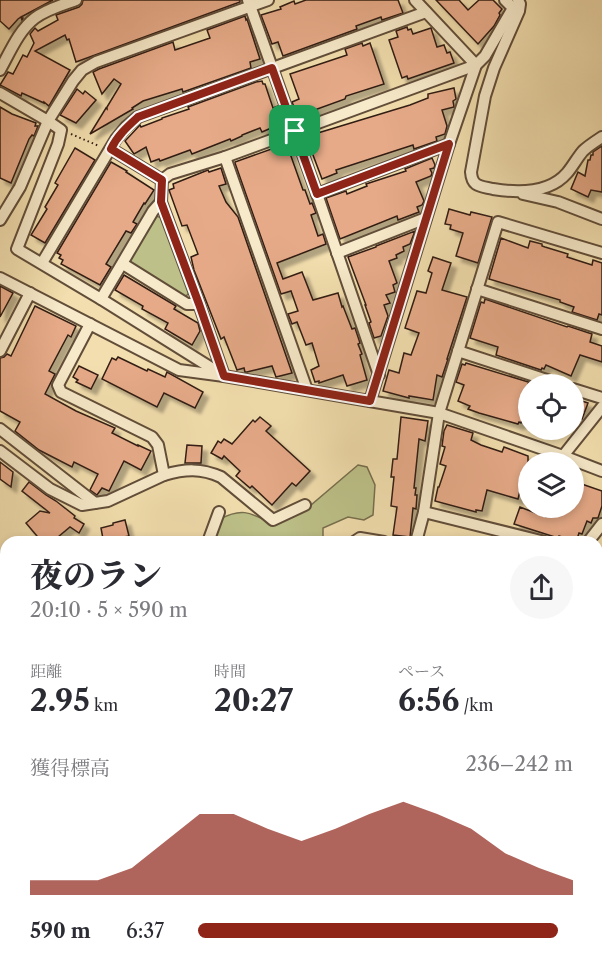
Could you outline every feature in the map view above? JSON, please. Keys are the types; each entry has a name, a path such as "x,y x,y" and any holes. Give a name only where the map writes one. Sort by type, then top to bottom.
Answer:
{"street":[{"path":"0,70 22,30 35,18 75,0"},
{"path":"0,220 20,187 48,121 82,70 96,62 249,3 268,0"},
{"path":"415,0 477,65"},
{"path":"249,3 379,375"},
{"path":"370,401 449,144 477,65 485,56 514,5"},
{"path":"514,5 485,96 471,172 472,180 478,186 558,202 602,219"},
{"path":"42,263 116,139 138,117 426,12"},
{"path":"162,180 170,174 225,157 477,65"},
{"path":"0,93 61,130 58,144 16,249 224,376"},
{"path":"514,192 547,188 555,184 566,175 585,150 602,137"},
{"path":"317,194 449,144"},
{"path":"110,150 162,180"},
{"path":"225,157 307,390"},
{"path":"162,180 161,202 224,376"},
{"path":"101,299 153,211 161,202"},
{"path":"337,253 426,218"},
{"path":"418,536 424,512 439,413 498,222 602,253"},
{"path":"123,264 187,304 199,304"},
{"path":"0,278 179,370 439,413 551,452"},
{"path":"477,289 602,329"},
{"path":"0,351 30,293"},
{"path":"90,324 58,385 61,392 152,437 158,445 164,475"},
{"path":"458,351 528,374"},
{"path":"584,392 602,398"},
{"path":"566,452 602,407"},
{"path":"0,429 95,504"},
{"path":"0,451 50,489 82,505 108,501 180,470 201,471 221,477 273,520 305,505"},
{"path":"584,464 602,471"},
{"path":"210,536 219,512"},
{"path":"424,512 521,536"},
{"path":"593,536 602,524"}],"path":[{"path":"61,130 110,150"}],"green space":[{"path":"156,216 162,218 189,293 184,298 132,266 130,260"},
{"path":"358,465 367,467 375,485 373,515 364,520 348,517 323,528 323,536 214,536 220,519 234,513 250,514 269,522 304,511"}],"building":[{"path":"0,0 53,0 21,17 9,29 0,21"},
{"path":"83,0 240,0 240,2 76,62 69,39 67,40 65,35 35,51 70,70 49,106 22,93 21,96 0,85 8,72 13,74 23,55 27,57 34,43 30,34 35,28 38,31 58,20 56,15 79,7"},
{"path":"306,0 398,0 403,13 382,20 381,17 356,26 357,29 283,56 278,42 272,44 261,15 281,9 280,7 294,1 295,4"},
{"path":"436,0 459,0 468,10 479,0 493,0 502,9 494,26 478,44"},
{"path":"245,16 260,59 250,62 251,68 183,92 182,89 143,101 90,134 121,84 114,79 102,94 93,72 173,42 175,50 210,38 207,30"},
{"path":"407,27 413,34 431,28 437,47 444,45 447,53 450,52 454,63 408,79 407,76 402,78 389,40 398,37 396,31"},
{"path":"362,43 363,46 370,43 384,84 346,96 345,99 298,116 292,102 299,99 290,74 347,55 345,49"},
{"path":"262,81 273,108 278,106 282,117 274,120 276,126 262,132 260,128 192,154 190,150 151,162 146,147 134,154 125,141 140,125 141,127 189,109 188,107"},
{"path":"454,88 456,99 453,101 454,107 442,110 447,126 445,134 436,137 437,141 414,149 413,145 336,170 337,173 322,179 307,139 308,136 410,105 428,98 428,94"},
{"path":"77,89 83,94 85,91 96,100 76,123 60,115"},
{"path":"0,107 38,126 34,136 32,135 29,139 11,183 0,178"},
{"path":"287,145 303,190 316,213 311,215 318,236 323,234 326,244 277,263 283,279 302,272 313,300 338,293 342,307 352,329 355,328 360,343 358,344 362,354 360,355 367,380 347,386 343,375 319,383 319,381 315,382 311,370 319,366 312,343 306,345 297,322 292,324 288,314 298,311 291,291 281,294 235,163"},
{"path":"602,146 602,192 591,190 588,197 571,189 578,172 585,176 588,160 593,152"},
{"path":"75,148 95,160 45,243 31,235 47,209 45,207 58,185 55,183"},
{"path":"432,158 435,165 430,169 431,176 416,182 424,201 417,207 419,212 398,220 397,216 340,239 326,198 346,191 347,194 367,186 366,184 406,171 405,169"},
{"path":"111,162 154,190 133,222 137,224 131,233 126,231 106,264 111,267 100,285 61,264 63,260 57,253"},
{"path":"221,168 226,184 219,186 226,202 238,217 292,373 276,377 272,366 247,372 244,368 237,370 224,337 221,339 194,270 191,257 198,254 187,225 182,226 169,190 174,188 173,184 208,170 209,172"},
{"path":"449,209 470,215 471,212 492,217 478,263 456,256 463,233 450,229 451,225 445,224"},
{"path":"415,231 410,244 403,247 404,251 396,255 397,258 389,261 397,283 393,285 395,292 386,295 390,303 384,305 388,316 381,336 374,338 366,305 348,257"},
{"path":"501,238 528,248 530,241 542,244 542,246 568,254 567,257 592,265 593,260 602,263 602,315 599,314 597,320 572,312 574,307 560,300 489,279"},
{"path":"433,257 451,263 442,290 467,297 442,377 437,375 433,400 409,396 409,398 383,391 389,370 399,373 404,353 411,355 419,333 405,328 417,291 426,293 432,273 428,271"},
{"path":"124,275 176,306 174,309 198,323 200,331 192,345 165,329 168,323 142,309 143,306 115,290"},
{"path":"0,286 13,293 0,317"},
{"path":"485,299 592,334 590,342 602,346 602,362 580,355 572,374 566,374 546,365 541,370 496,355 498,347 470,338 481,302 484,303"},
{"path":"35,306 76,326 71,337 68,335 49,371 55,374 45,394 115,428 112,433 151,451 141,470 124,461 109,491 102,488 97,495 90,490 98,474 74,462 72,467 39,450 15,431 20,422 0,411 0,358 7,354 11,356"},
{"path":"118,357 165,377 167,372 203,392 195,408 164,393 157,407 102,379 112,358 116,360"},
{"path":"466,363 518,379 518,424 468,409 470,406 458,401 464,385 456,382 462,364"},
{"path":"79,366 98,375 91,389 76,382 78,380 73,377"},
{"path":"584,402 588,403 584,414"},
{"path":"260,417 271,426 266,431 310,471 296,486 292,483 272,505 252,486 250,488 236,476 240,471 224,456 222,459 211,453 218,441 221,443 224,439 232,444 253,420 255,422"},
{"path":"401,417 428,421 425,441 419,439 414,488 416,488 415,495 417,495 416,509 413,508 410,536 393,535 397,507 391,506 394,477 391,477 393,459 397,459"},
{"path":"447,425 473,433 471,440 481,445 502,452 504,447 518,452 518,499 487,490 482,511 476,510 476,512 435,501 446,466 440,464 445,447 442,446"},
{"path":"187,445 202,446 201,463 185,463"},
{"path":"0,462 13,472 11,487 0,479"},
{"path":"29,482 56,501 84,524 79,533 70,527 59,536 37,536 26,523 40,511 50,513 22,491"},
{"path":"584,485 602,491 602,506 598,518 593,518 591,523 587,521 582,534 579,533 578,536 552,536 514,524 518,513 518,518 584,518"},
{"path":"125,520 129,536 102,536 101,528 113,525 113,523"}],"route":[{"path":"272,68 295,131 317,194 449,144 370,401 224,376 161,202 162,180 111,149 126,127 138,117 272,68"}]}
